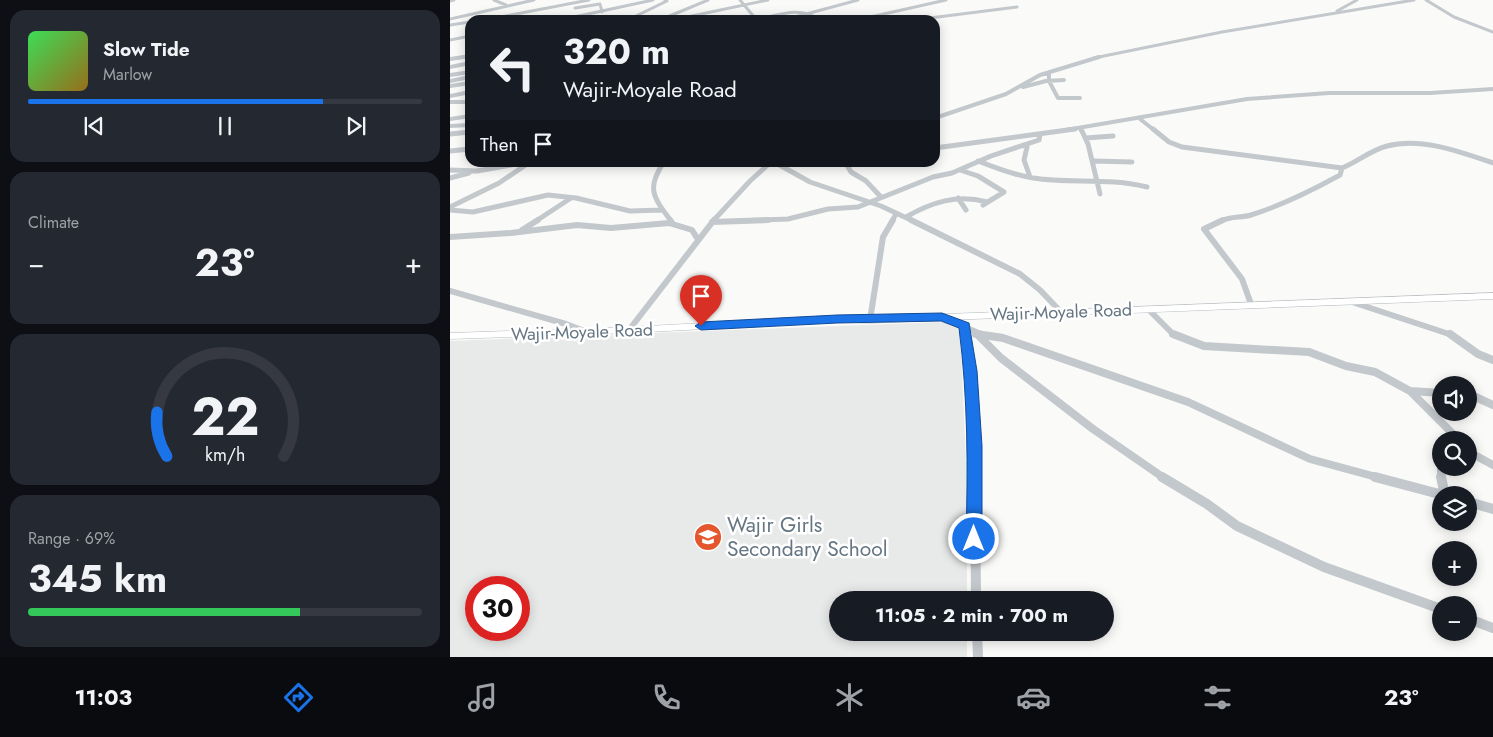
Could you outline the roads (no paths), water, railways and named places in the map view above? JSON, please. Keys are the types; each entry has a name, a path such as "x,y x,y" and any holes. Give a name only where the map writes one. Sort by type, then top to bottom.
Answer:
{"main road":[{"name":"Wajir-Moyale Road","path":"450,336 587,332 837,319 870,320 1347,300 1493,296"}],"street":[{"path":"450,1 454,0"},
{"path":"494,0 506,5"},
{"path":"450,19 534,0"},
{"path":"510,15 589,0"},
{"path":"587,15 653,0"},
{"path":"641,15 667,1 665,0"},
{"path":"670,15 694,0"},
{"path":"673,13 708,0"},
{"path":"740,0 752,15"},
{"path":"696,15 768,0"},
{"path":"803,15 858,0"},
{"path":"879,15 946,0"},
{"path":"1332,14 1357,0"},
{"path":"1018,88 1034,77 1105,55 1222,32 1414,0"},
{"path":"1426,0 1454,16 1493,32"},
{"path":"575,8 600,4 602,12"},
{"path":"467,14 497,14 533,6 540,9"},
{"path":"940,16 1016,6"},
{"path":"777,15 799,11 813,15"},
{"path":"450,26 465,25"},
{"path":"450,40 465,37"},
{"path":"450,44 465,42"},
{"path":"450,60 465,57"},
{"path":"450,68 465,64"},
{"path":"450,68 465,67"},
{"path":"1049,72 1049,81 1058,98 1080,98"},
{"path":"450,75 465,73"},
{"path":"450,81 465,78"},
{"path":"940,117 962,111 1018,88 1049,81 1064,80"},
{"path":"450,86 465,83"},
{"path":"940,147 1140,119 1247,99 1329,93 1430,93 1493,89"},
{"path":"450,96 465,93"},
{"path":"450,102 465,102"},
{"path":"450,119 465,117"},
{"path":"1140,119 1170,142 1182,147 1342,168 1365,159 1379,149 1401,144 1453,151 1493,163"},
{"path":"450,126 465,125"},
{"path":"457,134 465,128"},
{"path":"1080,128 1086,138 1094,162 1095,179 1100,194"},
{"path":"450,134 465,133"},
{"path":"712,222 791,219 805,213 828,209 852,208 1024,146 1039,140 1040,134"},
{"path":"1086,138 1113,136"},
{"path":"1024,146 1027,147 1024,160 1030,177"},
{"path":"450,151 465,150"},
{"path":"978,161 1006,172 1030,177 1125,180 1147,187"},
{"path":"1094,162 1132,162"},
{"path":"450,178 500,167"},
{"path":"450,209 499,183 522,167"},
{"path":"660,167 653,176 652,182 662,210 672,223"},
{"path":"629,330 697,238 750,181 766,167"},
{"path":"782,167 810,182 870,202 919,222 1020,274 1040,290 1061,312"},
{"path":"847,167 855,177 865,179 881,197"},
{"path":"1251,304 1248,288 1242,276 1225,259 1204,229 1227,218 1249,216 1305,195 1340,175 1342,168"},
{"path":"450,170 477,171"},
{"path":"906,217 927,204 972,197 985,204 1004,192 978,176 960,170"},
{"path":"450,209 469,212 542,196 571,198 618,211 639,213 662,210"},
{"path":"520,232 571,198"},
{"path":"958,198 966,210"},
{"path":"870,320 883,237 896,214"},
{"path":"450,237 520,232 577,225 610,228 672,223 692,230 697,238"},
{"path":"450,291 553,321 574,324 586,328 587,332"},
{"path":"1347,300 1448,332 1478,354 1493,360"},
{"path":"1148,309 1174,336 1204,346 1309,352 1346,366 1375,372 1410,391 1450,431"},
{"path":"942,317 964,326 977,334 1001,358 1093,429 1237,526 1324,567 1432,606"},
{"path":"964,326 971,371 975,446 976,591"},
{"path":"977,334 1003,338 1188,402 1233,421 1254,434 1310,459 1432,492"},
{"path":"1410,391 1432,392"},
{"path":"1477,398 1493,405"},
{"path":"1477,456 1493,464"},
{"path":"1477,504 1493,509"},
{"path":"1477,622 1493,628"},
{"path":"977,641 978,657"}],"place":[{"name":"Wajir Girls Secondary School","path":"708,537"}]}
